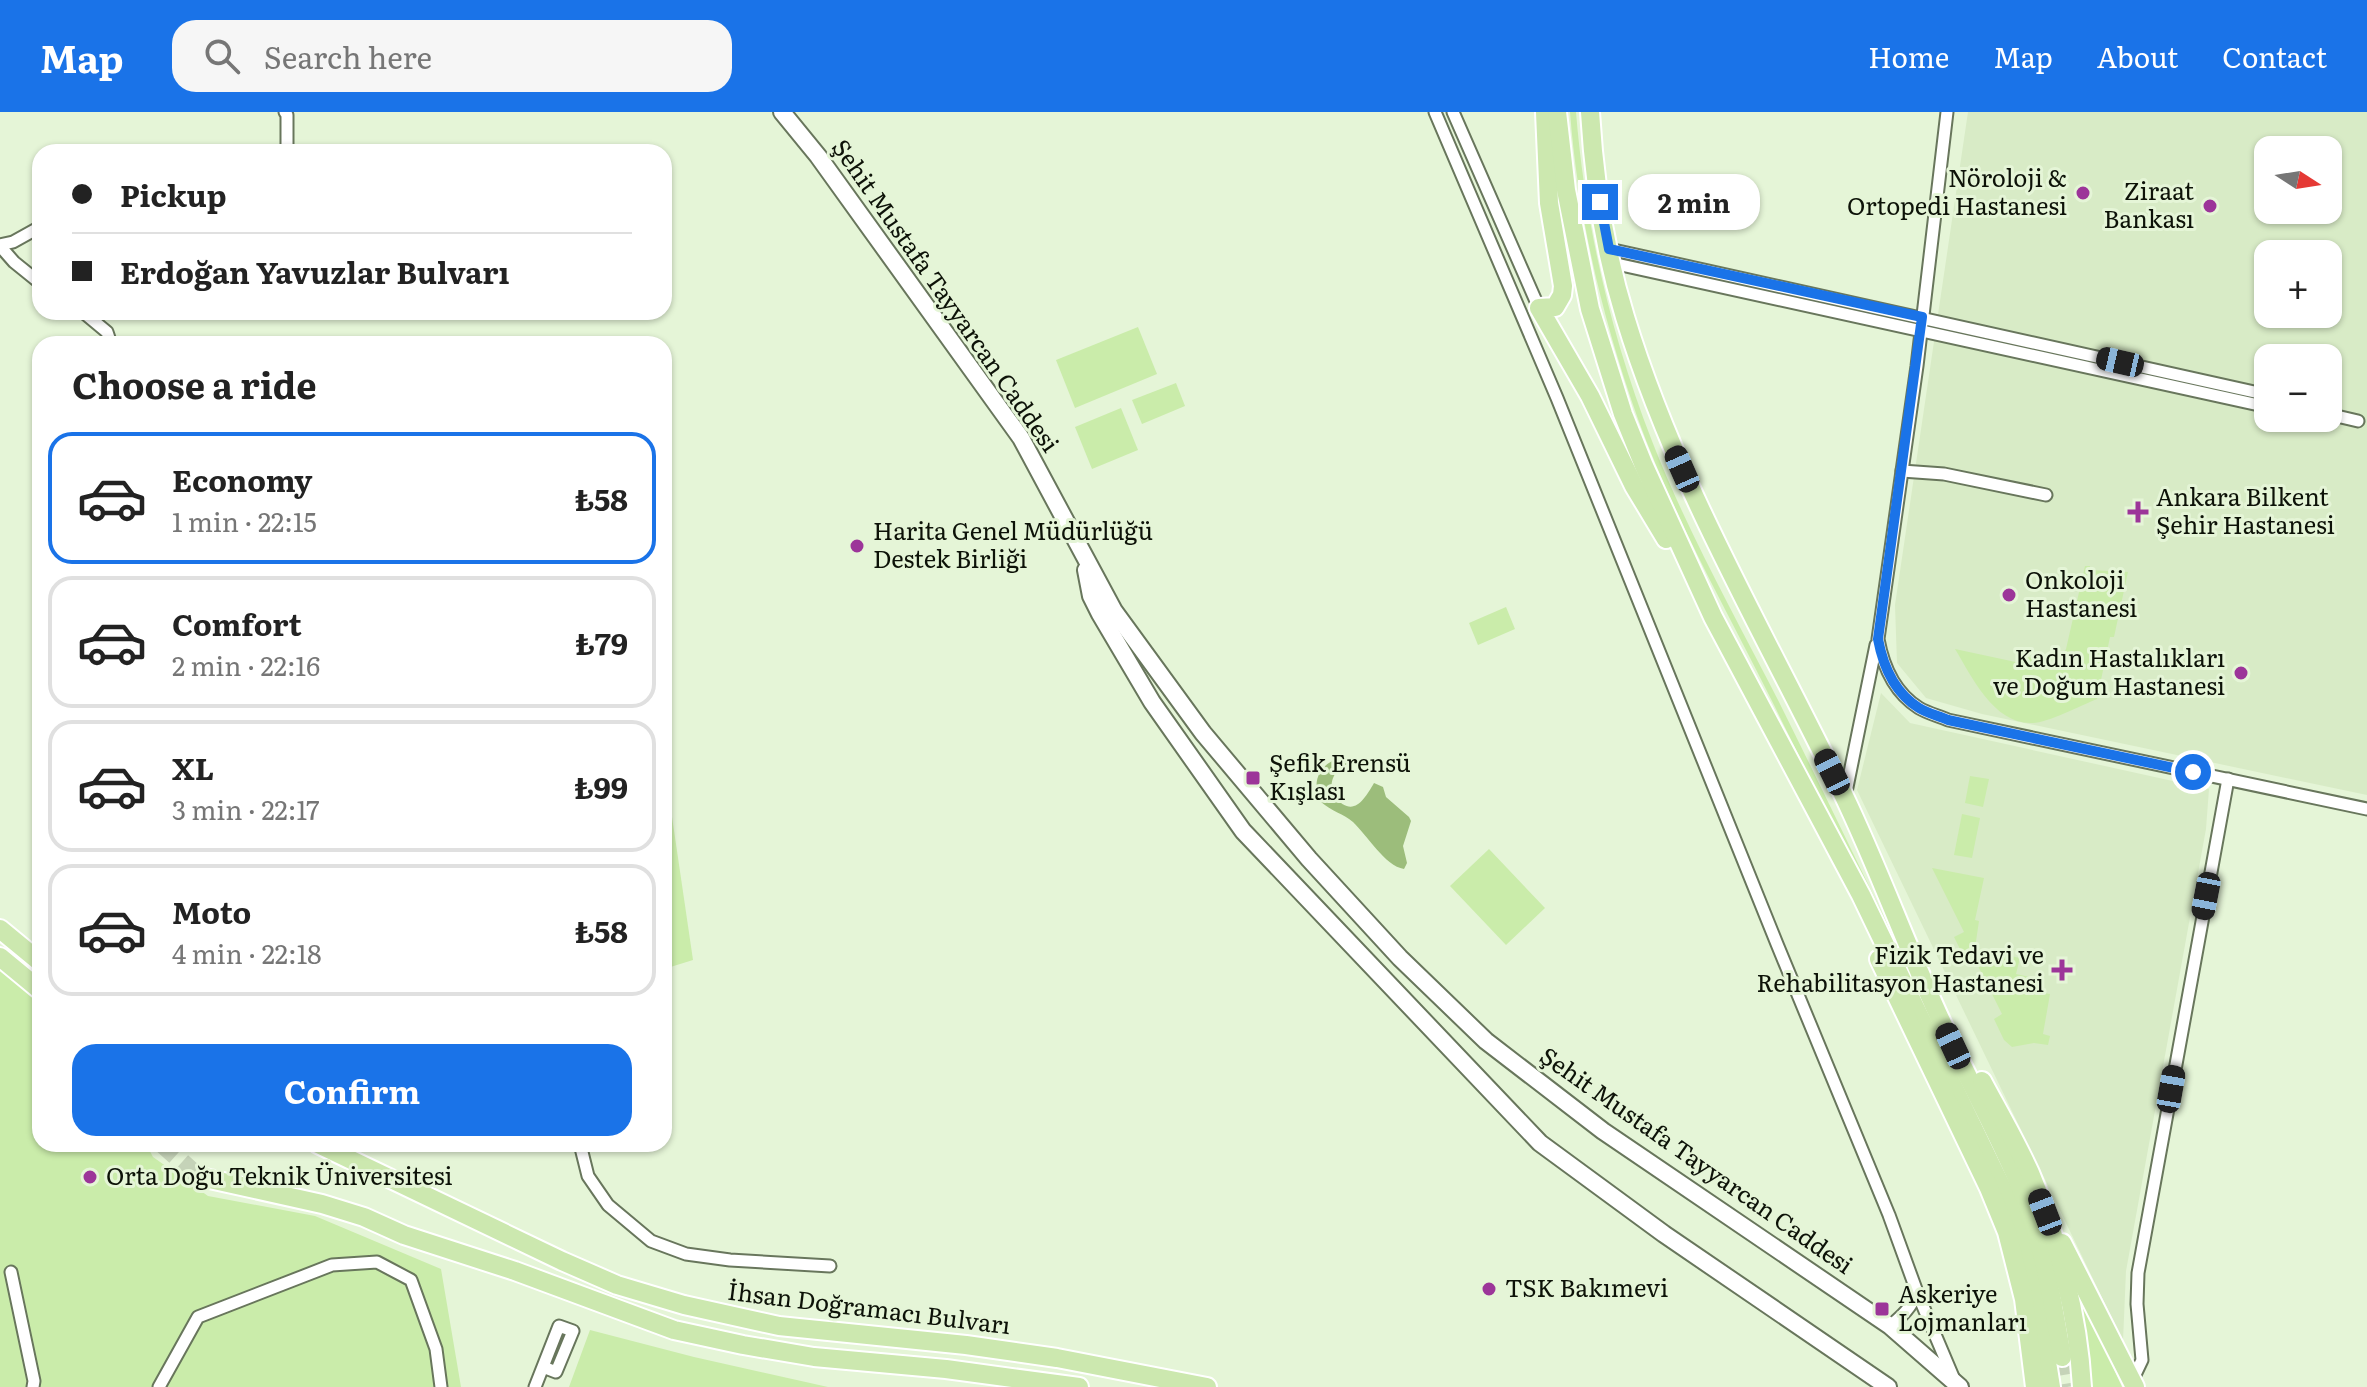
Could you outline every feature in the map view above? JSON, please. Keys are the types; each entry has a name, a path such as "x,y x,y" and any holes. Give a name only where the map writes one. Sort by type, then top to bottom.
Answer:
{"main road":[{"name":"Şehit Mustafa Tayyarcan Caddesi","path":"782,112 818,156 1021,438 1114,611 1151,662 1267,812 1400,958 1486,1041 1603,1131 1890,1326 1957,1385"},
{"path":"1545,112 1549,203 1563,286 1555,307 1539,308 1590,396 1634,486 1713,617 1861,895 2016,1218 2037,1294 2051,1387"},
{"path":"1557,112 1566,190 1590,309 1606,362 1644,466 1713,617"},
{"path":"1590,112 1596,178 1610,256 1632,338 1674,451 1845,798 1940,1020 2023,1195 2045,1265 2062,1357"},
{"name":"Şehit Mustafa Tayyarcan Caddesi","path":"1083,555 1091,596 1100,614 1152,702 1243,831 1540,1143 1664,1234 1888,1387"},
{"path":"1243,831 1267,812"},
{"path":"1821,820 1891,986 2004,1223 2021,1281 2031,1382"},
{"path":"0,929 32,955"},
{"path":"1905,936 2019,1152 2045,1212 2133,1385"},
{"path":"0,957 32,983"},
{"name":"İhsan Doğramacı Bulvarı","path":"335,1152 562,1261 617,1285 684,1305 779,1326 966,1345 1057,1358 1207,1387"},
{"name":"İhsan Doğramacı Bulvarı","path":"205,1178 322,1204 364,1217 404,1235 515,1271 674,1330 814,1357 946,1369 1079,1387"},
{"path":"2045,1212 2071,1309 2082,1387"}],"street":[{"path":"285,112 287,144"},
{"path":"1435,112 1557,398 1957,1385"},
{"path":"1453,112 1539,308"},
{"path":"1845,798 1878,639 1947,112"},
{"path":"32,231 0,246 32,277"},
{"path":"1610,256 2254,392"},
{"path":"93,320 108,336"},
{"path":"1921,323 2254,404"},
{"path":"2342,417 2358,421"},
{"path":"1902,471 1944,474 2046,495"},
{"path":"1878,639 1882,662 1898,689 1919,708 1948,720 2367,809"},
{"path":"2133,1385 2142,1360 2137,1304 2138,1273 2228,779"},
{"path":"582,1152 588,1176 608,1205 651,1241 686,1254 830,1266"},
{"path":"159,1387 198,1317 332,1265 377,1262 411,1280 436,1349 441,1387"},
{"path":"11,1272 33,1387"},
{"path":"1890,1326 1906,1312 1917,1292"},
{"path":"535,1387 559,1326 573,1331 556,1372 543,1367"}],"shaded area":[{"path":"1570,112 1576,112 1593,238 1612,320 1652,441 1696,540 1779,702 1930,1012 1926,1015 1700,561 1652,455 1625,382 1603,306 1579,190"},
{"name":"Ankara Bilkent Şehir Hastanesi","path":"1968,112 2367,112 2367,795 1982,714 1926,698 1897,663 1895,605"},
{"path":"1138,327 1157,374 1075,408 1056,360"},
{"path":"1176,383 1185,406 1142,424 1132,400"},
{"path":"1121,408 1138,450 1092,469 1075,427"},
{"path":"2085,566 2090,566 2090,570 2128,572 2097,699 2039,722 2019,722 1996,708 1986,697 1955,649 2025,664 2027,657 2050,661 2052,656 2061,657 2066,649"},
{"path":"1506,607 1515,629 1478,645 1469,623"},
{"name":"Fizik Tedavi ve Rehabilitasyon Hastanesi","path":"1881,693 1910,723 2209,789 2206,829 2126,1271 2123,1341 1857,790"},
{"path":"1346,757 1360,761 1360,765 1347,765 1338,771 1332,780 1332,793 1319,799 1317,784 1321,771 1331,762"},
{"path":"1970,776 1989,779 1983,807 1965,803"},
{"path":"1374,783 1383,787 1386,797 1411,821 1403,846 1407,863 1404,869 1383,856 1353,822 1321,802 1334,796 1341,803 1352,806 1362,801"},
{"path":"1962,814 1980,818 1972,858 1954,855"},
{"path":"672,817 693,960 672,967"},
{"path":"1489,849 1545,908 1506,945 1450,886"},
{"path":"1932,868 1984,878 1975,920 1979,921 1975,948 2020,958 2016,974 2039,979 2044,993 2050,994 2043,1034 2050,1036 2048,1045 2034,1043 2012,1047 2004,1040 1994,1019 2002,1014 1973,956 1965,959 1954,937 1964,932"},
{"name":"Orta Doğu Teknik Üniversitesi","path":"0,969 32,996 32,1152 150,1152 208,1196 315,1216 441,1269 461,1387 0,1387"},
{"path":"2080,1293 2122,1387 2091,1387 2077,1295"},
{"path":"590,1330 694,1357 828,1387 569,1387"}],"tunnel":[{"path":"171,1152 205,1178"},
{"path":"2062,1357 2067,1387"}],"place":[{"name":"Nöroloji & Ortopedi Hastanesi","path":"2083,193"},
{"name":"Ziraat Bankası","path":"2210,206"},
{"name":"Ankara Bilkent Şehir Hastanesi","path":"2138,512"},
{"name":"Harita Genel Müdürlüğü Destek Birliği","path":"857,546"},
{"name":"Onkoloji Hastanesi","path":"2009,595"},
{"name":"Kadın Hastalıkları ve Doğum Hastanesi","path":"2241,673"},
{"name":"Şefik Erensü Kışlası","path":"1253,778"},
{"name":"Fizik Tedavi ve Rehabilitasyon Hastanesi","path":"2062,970"},
{"name":"Orta Doğu Teknik Üniversitesi","path":"90,1177"},
{"name":"TSK Bakımevi","path":"1489,1289"},
{"name":"Askeriye Lojmanları","path":"1882,1309"}],"route":[{"path":"1600,202 1609,249 1922,317 1878,639 1882,662 1898,689 1919,708 1948,720 2193,772"}]}
